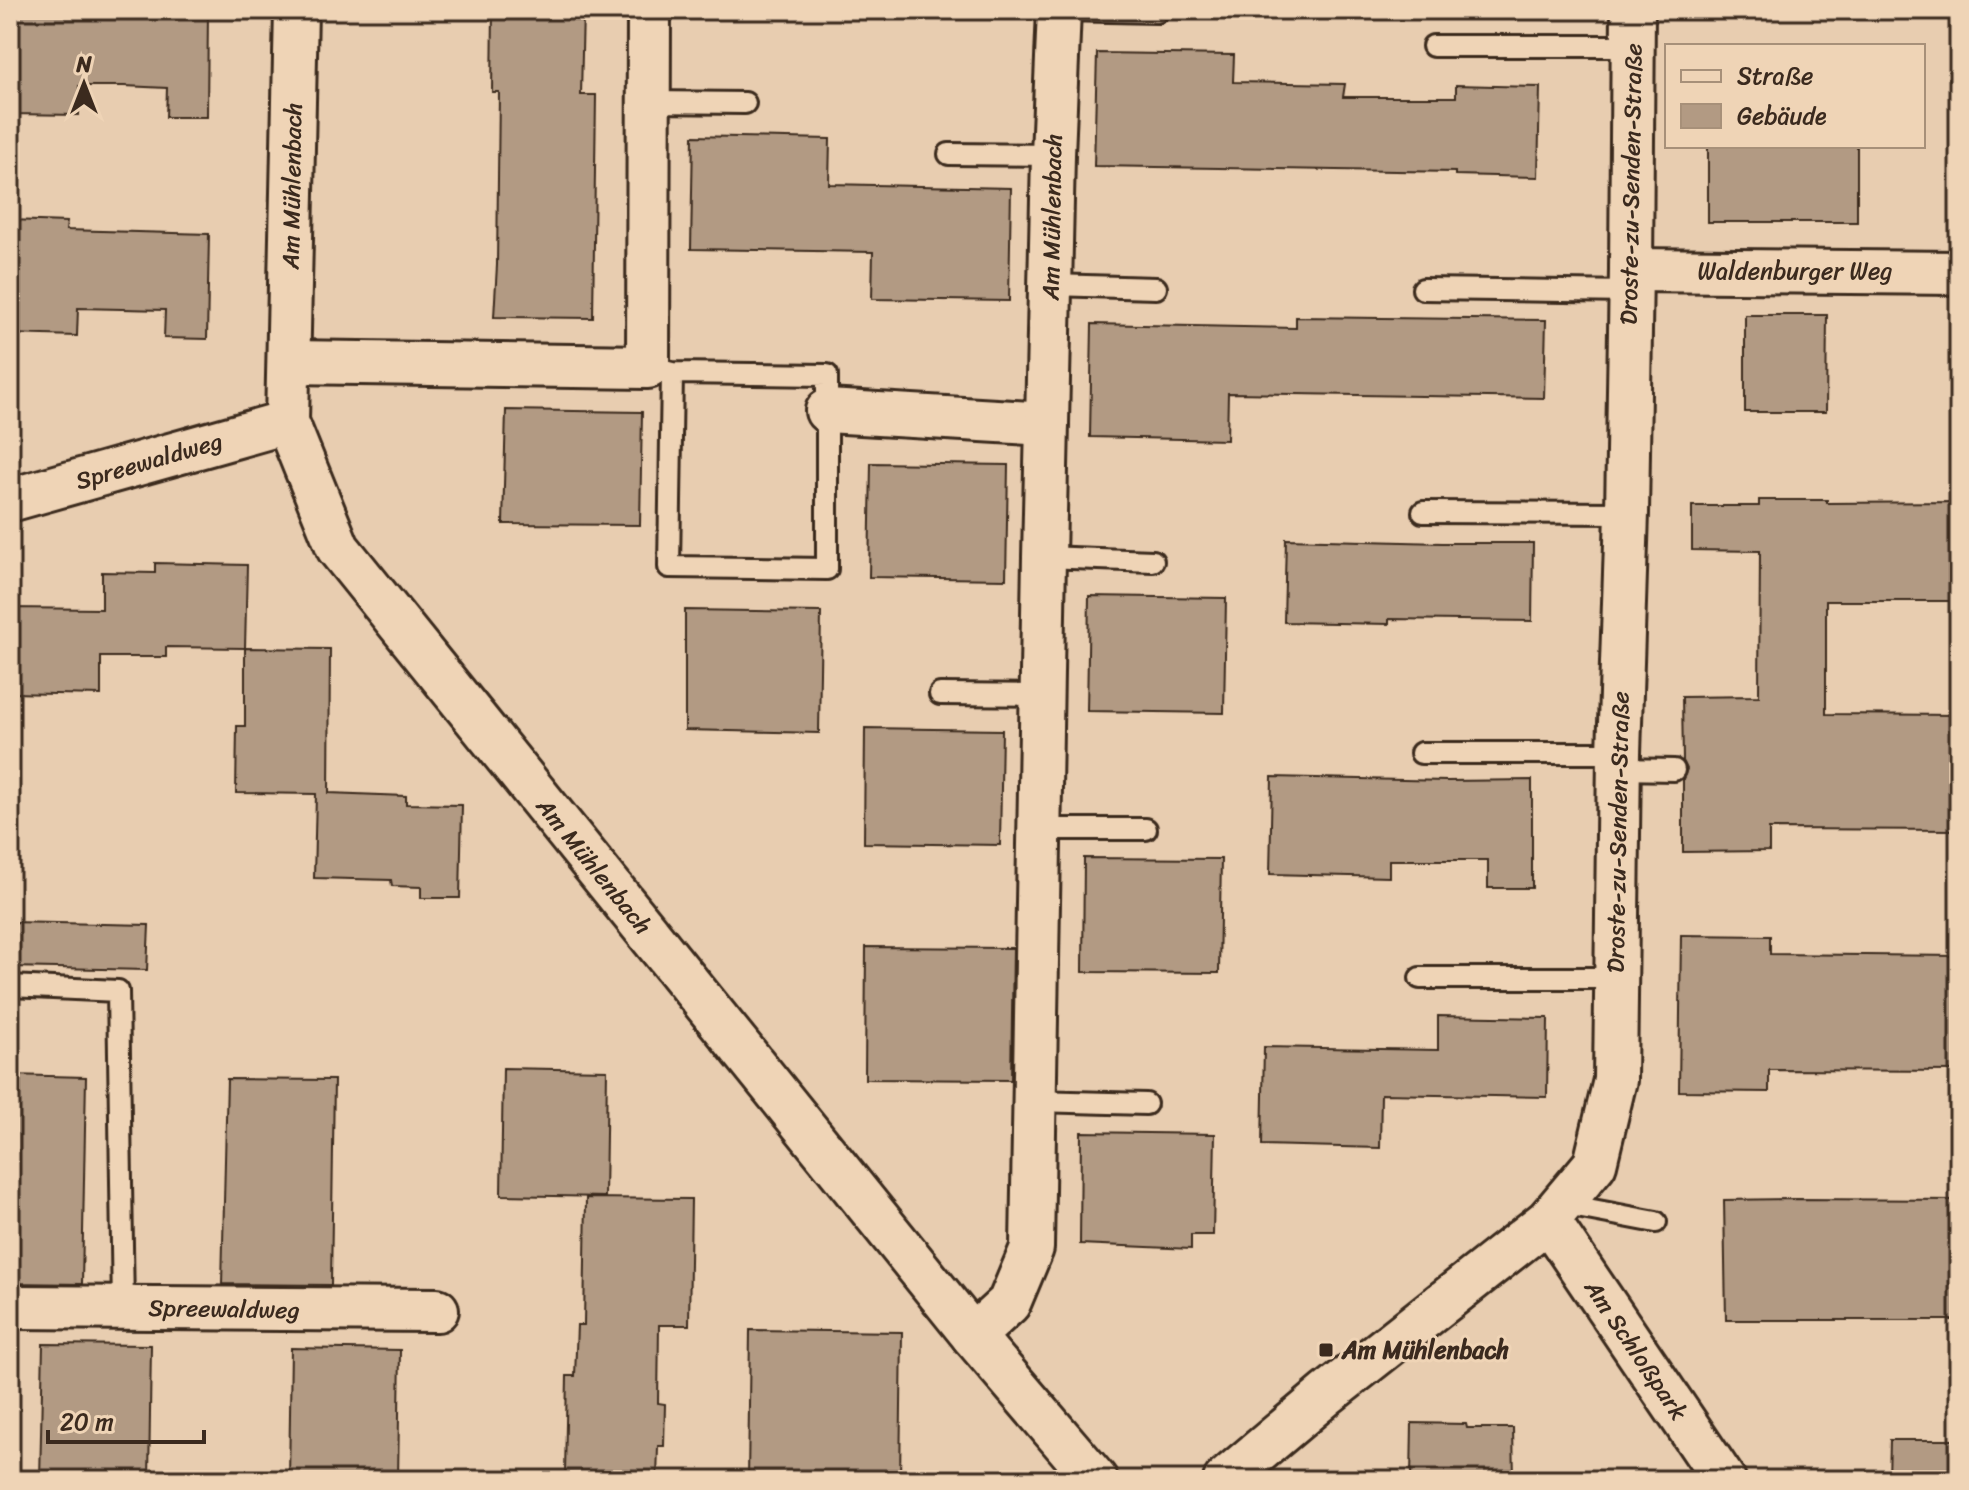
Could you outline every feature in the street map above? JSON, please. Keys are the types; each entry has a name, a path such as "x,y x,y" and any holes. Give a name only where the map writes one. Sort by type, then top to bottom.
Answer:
{"street":[{"name":"Am Mühlenbach","path":"296,10 287,422 338,548 973,1336 1096,1480"},
{"path":"289,362 660,370 649,102 649,10"},
{"name":"Am Mühlenbach","path":"973,1336 1009,1303 1032,1248 1044,557 1059,10"},
{"name":"Droste-zu-Senden-Straße","path":"1225,1480 1554,1212 1595,1164 1615,1080 1633,28"},
{"name":"Waldenburger Weg","path":"1631,281 1959,273"},
{"path":"827,411 1047,424"},
{"name":"Spreewaldweg","path":"10,500 287,422"},
{"name":"Am Schloßpark","path":"1554,1212 1724,1480"},
{"name":"Spreewaldweg","path":"10,1307 437,1310"}],"lane":[{"path":"1059,10 1157,12"},
{"path":"1433,46 1633,28"},
{"path":"649,102 745,103"},
{"path":"949,154 1053,155"},
{"path":"1423,289 1631,281"},
{"path":"1051,285 1156,288"},
{"path":"660,370 827,375 827,569 669,567 660,370"},
{"path":"1423,512 1627,513"},
{"path":"1044,557 1153,561"},
{"path":"940,694 1042,695"},
{"path":"1421,753 1619,761 1674,770"},
{"path":"1040,829 1146,829"},
{"path":"1420,978 1615,978"},
{"path":"10,986 118,991 123,1308"},
{"path":"1035,1101 1146,1104"},
{"path":"1554,1212 1656,1222"}],"building":[{"path":"10,10 208,10 207,117 166,117 167,88 124,86 79,86 79,115 10,114"},
{"path":"493,10 583,10 581,95 596,95 593,318 494,317 499,92 492,92"},
{"path":"1097,53 1234,55 1233,82 1345,84 1343,97 1456,97 1456,85 1540,87 1538,177 1455,175 1455,172 1094,166"},
{"path":"693,136 830,139 829,184 1011,188 1009,301 872,299 873,252 691,249"},
{"path":"1708,148 1857,148 1857,222 1708,222"},
{"path":"10,220 67,222 66,230 209,234 207,339 164,338 165,310 78,308 77,336 10,334"},
{"path":"1745,315 1827,315 1826,412 1745,412"},
{"path":"1296,317 1546,320 1544,398 1228,393 1227,440 1090,437 1092,324 1296,328"},
{"path":"506,410 642,412 640,525 503,524"},
{"path":"871,463 1008,465 1006,579 869,577"},
{"path":"1759,500 1959,502 1959,601 1826,601 1826,714 1959,715 1959,830 1769,829 1769,851 1683,852 1683,779 1687,769 1683,761 1682,697 1759,696 1760,551 1692,550 1692,506 1759,506"},
{"path":"1286,539 1533,543 1532,621 1389,619 1389,624 1284,622"},
{"path":"155,563 247,565 245,648 166,647 166,657 101,657 101,695 10,693 10,608 102,609 102,572 155,573"},
{"path":"1089,596 1226,598 1224,713 1087,711"},
{"path":"685,610 821,612 819,733 685,730"},
{"path":"245,648 330,649 329,793 406,796 406,804 462,805 460,898 421,898 421,887 392,886 391,880 314,878 316,794 236,793 237,726 245,726"},
{"path":"865,728 1002,730 1000,845 864,843"},
{"path":"1272,777 1532,780 1532,888 1488,888 1488,860 1389,860 1389,877 1270,874"},
{"path":"1084,858 1221,859 1219,973 1083,972"},
{"path":"10,922 149,925 147,970 10,967"},
{"path":"1681,935 1770,936 1770,954 1959,956 1959,1071 1769,1070 1769,1092 1679,1091"},
{"path":"866,947 1013,948 1011,1080 865,1079"},
{"path":"1438,1016 1548,1018 1547,1097 1381,1094 1380,1148 1262,1145 1264,1047 1438,1050"},
{"path":"503,1068 607,1070 605,1197 501,1195"},
{"path":"10,1075 86,1077 82,1284 10,1283"},
{"path":"227,1079 334,1080 331,1285 222,1284"},
{"path":"1081,1132 1215,1134 1213,1235 1191,1235 1191,1249 1080,1244"},
{"path":"586,1198 691,1199 689,1325 659,1325 658,1403 665,1404 664,1446 658,1446 657,1480 573,1480 573,1474 565,1473 567,1376 575,1376 577,1325 584,1325"},
{"path":"1724,1200 1959,1200 1959,1320 1726,1320"},
{"path":"750,1330 902,1332 900,1480 748,1480"},
{"path":"43,1344 151,1345 149,1480 40,1480"},
{"path":"291,1348 400,1350 398,1480 289,1480"},
{"path":"1412,1423 1513,1428 1514,1480 1411,1480"},
{"path":"1890,1440 1959,1440 1959,1480 1889,1480"}],"place":[{"name":"Am Mühlenbach","path":"1326,1350"}]}
